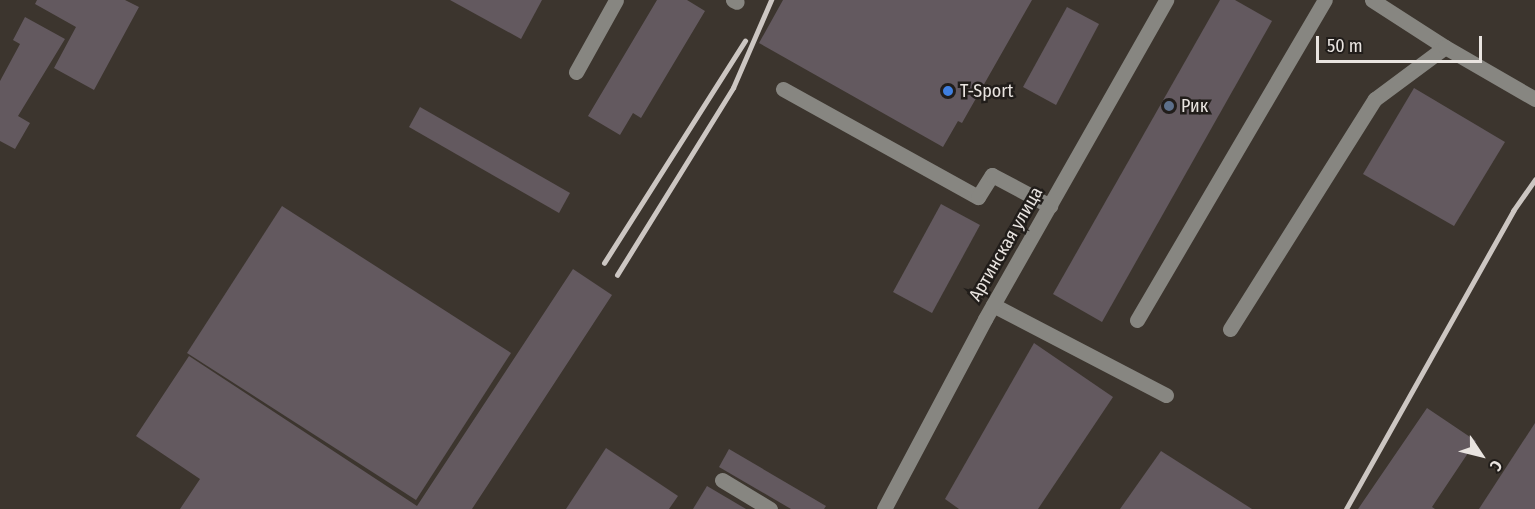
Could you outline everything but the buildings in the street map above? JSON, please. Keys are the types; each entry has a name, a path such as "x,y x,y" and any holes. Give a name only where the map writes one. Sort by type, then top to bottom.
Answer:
{"street":[{"path":"576,72 615,0"},
{"name":"Артинская улица","path":"884,509 993,305 1166,0"},
{"path":"1137,320 1325,0"},
{"path":"1372,0 1535,99"},
{"path":"1230,329 1375,99 1446,47"},
{"path":"783,88 978,197 992,175 1050,206"},
{"path":"993,305 1166,395"},
{"path":"722,480 770,509"}],"railway":[{"path":"617,275 733,88 771,0"},
{"path":"604,263 745,41"},
{"path":"1346,509 1513,211 1535,180"}],"place":[{"name":"T-Sport","path":"948,91"},
{"name":"Рик","path":"1169,106"}]}
